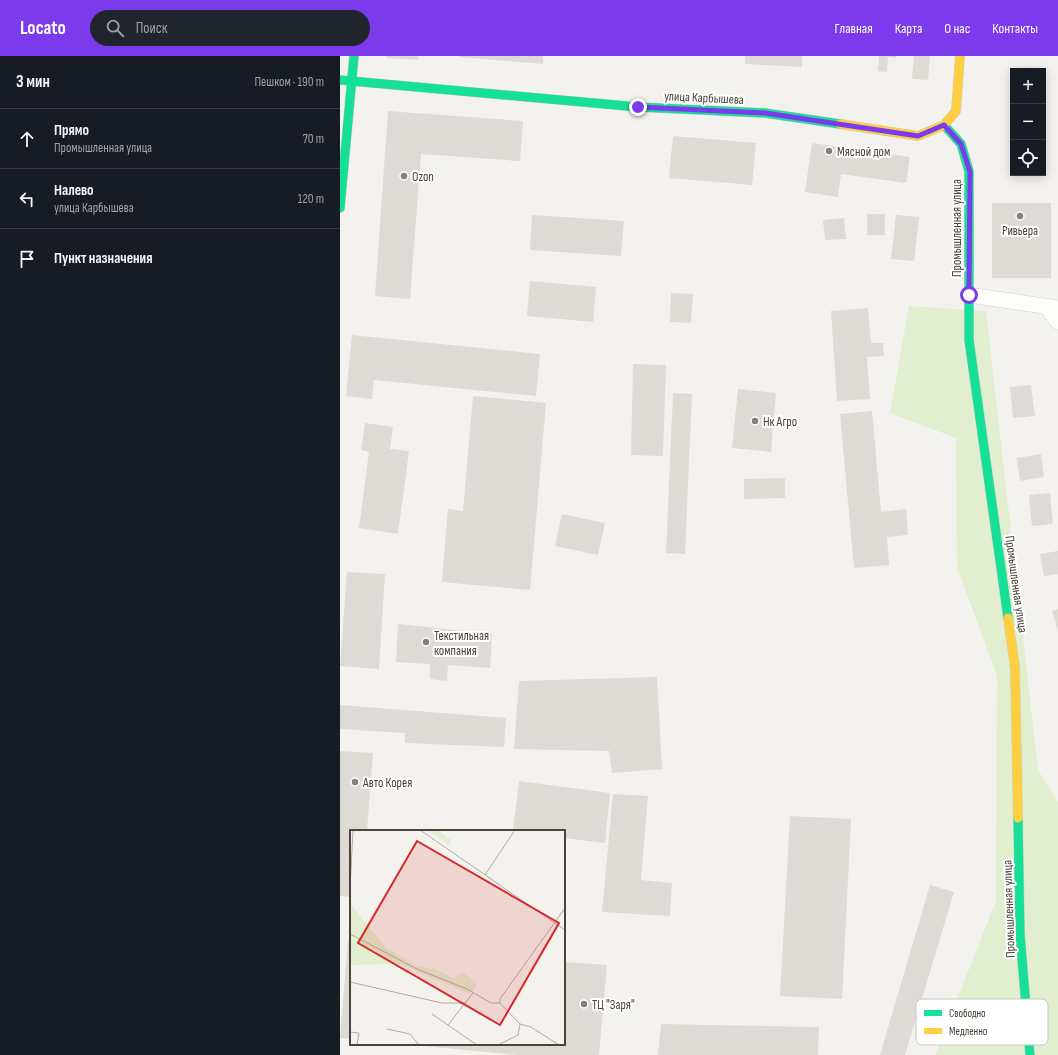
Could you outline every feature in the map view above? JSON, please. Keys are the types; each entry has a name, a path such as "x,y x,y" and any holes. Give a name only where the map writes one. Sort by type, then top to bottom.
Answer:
{"street":[{"path":"340,208 354,56"},
{"path":"944,125 956,111 960,56"},
{"name":"улица Карбышева","path":"340,80 638,107 765,113 918,136 944,125"},
{"name":"Промышленная улица","path":"944,125 961,144 970,172 969,340 1015,668 1020,934 1025,999"},
{"path":"969,295 1052,307 1058,322"},
{"name":"Промышленная улица","path":"1029,1045 1030,1055"}],"green space":[{"path":"909,306 986,311 1038,770 1058,802 1058,1055 935,1055 939,1045 1048,1045 1048,999 957,999 996,901 997,676 957,567 956,438 890,413"}],"building":[{"path":"387,56 419,56 418,60 387,58"},
{"path":"543,56 543,64 460,57"},
{"path":"745,56 802,56 802,67 745,64"},
{"path":"879,56 896,56 896,58 888,57 887,72 878,71"},
{"path":"914,56 930,56 928,80 912,79"},
{"path":"388,111 523,121 520,161 421,154 410,299 375,296"},
{"path":"673,136 756,143 752,185 669,178"},
{"path":"812,143 910,157 906,183 841,174 838,197 805,192"},
{"path":"992,203 1051,203 1051,278 992,278"},
{"path":"867,214 885,214 885,235 867,235"},
{"path":"532,215 624,221 621,256 530,250"},
{"path":"896,215 919,217 914,261 891,259"},
{"path":"844,218 846,239 825,240 823,220"},
{"path":"530,281 596,287 593,322 527,316"},
{"path":"671,293 693,294 691,323 670,322"},
{"path":"868,308 871,343 883,343 884,356 867,357 870,399 837,401 831,311"},
{"path":"352,335 540,354 536,396 374,380 372,399 346,396"},
{"path":"633,364 666,365 663,456 631,455"},
{"path":"1031,385 1035,416 1013,418 1010,387"},
{"path":"738,389 776,393 771,452 732,448"},
{"path":"673,393 692,394 685,554 666,553"},
{"path":"473,396 546,403 530,590 442,582 448,509 463,511"},
{"path":"872,411 881,512 906,509 908,535 887,537 889,565 854,568 840,414"},
{"path":"365,423 393,427 390,449 409,451 398,534 359,528 369,452 361,450"},
{"path":"1041,454 1044,477 1020,481 1017,458"},
{"path":"785,478 785,498 744,499 744,479"},
{"path":"1050,493 1053,524 1032,526 1029,495"},
{"path":"562,514 605,523 598,555 555,546"},
{"path":"1058,551 1058,574 1044,576 1040,554"},
{"path":"347,572 385,574 379,669 340,666"},
{"path":"1058,609 1058,631 1052,611"},
{"path":"398,624 492,634 490,668 448,665 447,681 430,679 430,664 396,662"},
{"path":"657,677 662,769 612,773 609,751 514,749 519,681"},
{"path":"340,705 506,718 504,747 405,743 405,733 340,729"},
{"path":"340,751 373,753 367,830 350,830 350,897 340,896"},
{"path":"519,781 610,793 605,843 565,838 565,830 513,830"},
{"path":"613,794 648,796 641,880 672,883 670,916 602,912"},
{"path":"790,816 851,819 842,999 780,996"},
{"path":"930,885 954,892 922,999 916,999 916,1018 905,1055 880,1055"},
{"path":"348,940 350,941 350,1039 340,1038"},
{"name":"ТЦ \"Заря\"","path":"565,962 607,965 599,1055 517,1055 413,1045 565,1045"},
{"path":"661,1024 819,1027 818,1055 658,1055"}],"traffic: fast":[{"path":"340,208 354,56"},
{"path":"340,80 638,107 765,113 840,124"},
{"path":"944,125 961,144 969,171 969,340 1008,618"},
{"path":"1018,818 1020,934 1025,999"},
{"path":"1029,1045 1030,1055"}],"traffic: slow":[{"path":"840,124 918,136 944,125 956,111 960,56"},
{"path":"1008,618 1015,668 1018,818"}],"place":[{"name":"Мясной дом","path":"829,151"},
{"name":"Ozon","path":"404,176"},
{"name":"Ривьера","path":"1020,216"},
{"name":"Нк Агро","path":"755,421"},
{"name":"Текстильная компания","path":"426,642"},
{"name":"Авто Корея","path":"355,782"},
{"name":"ТЦ \"Заря\"","path":"584,1004"}],"route":[{"path":"638,107 765,113 918,136 944,125 961,144 970,172 969,295"}]}
